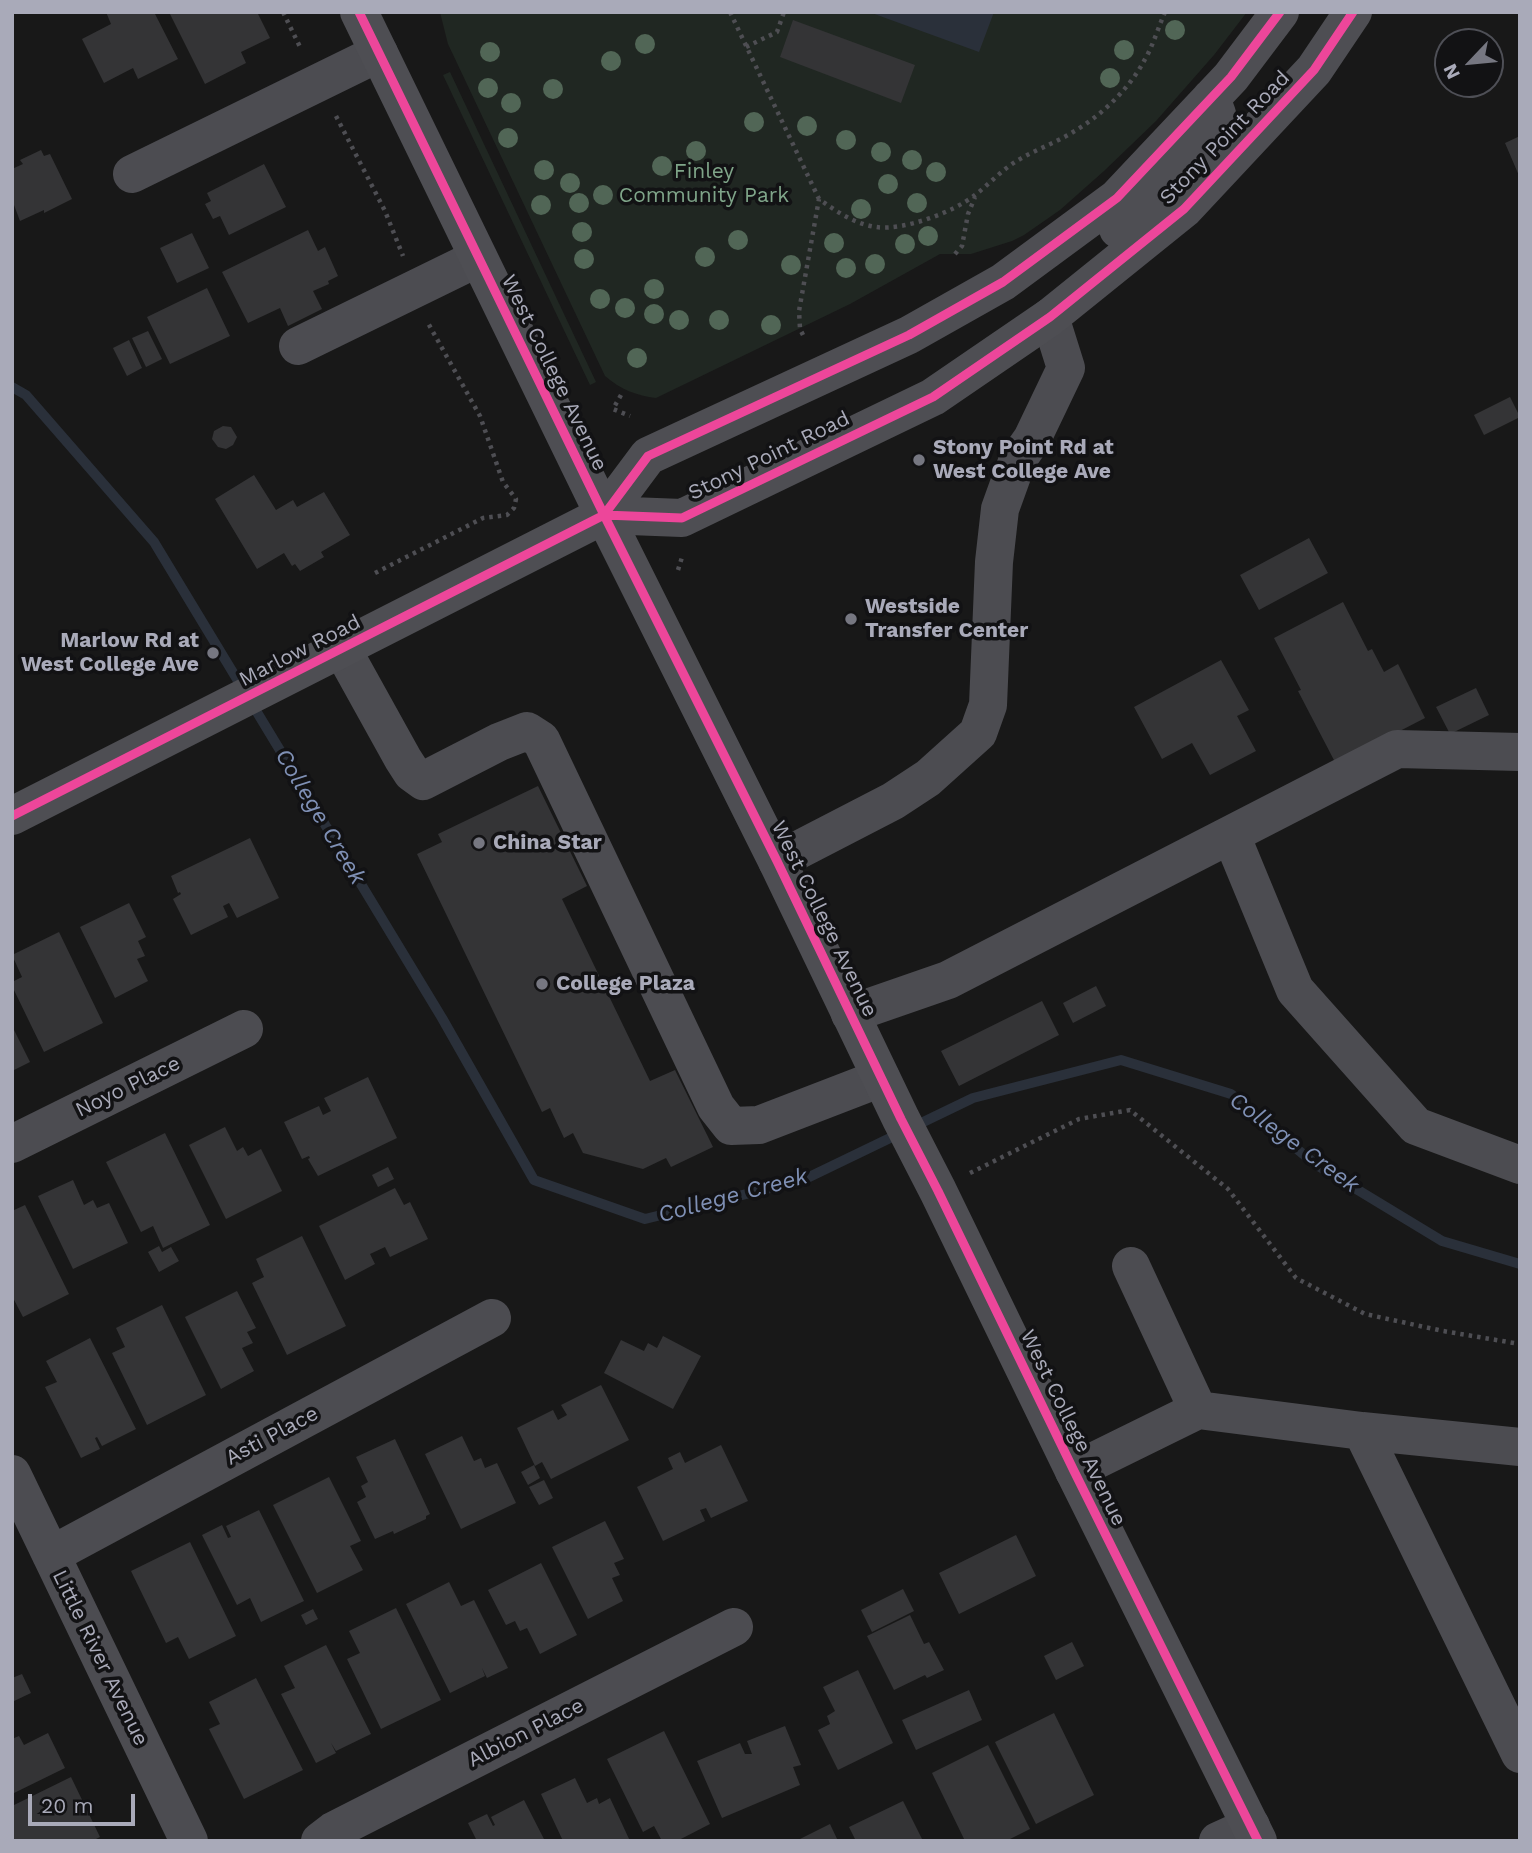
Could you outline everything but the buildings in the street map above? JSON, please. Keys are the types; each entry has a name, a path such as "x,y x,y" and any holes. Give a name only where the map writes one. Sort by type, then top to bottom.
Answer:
{"main road":[{"name":"West College Avenue","path":"359,12 1074,1471 1242,1836"},
{"name":"Stony Point Road","path":"604,515 648,456 909,335 1003,282 1117,198 1231,77 1280,12"},
{"name":"Stony Point Road","path":"604,515 682,518 933,397 1050,317 1184,209 1314,70 1353,12"},
{"path":"1050,317 1069,275 1091,250 1154,200 1210,140 1217,114 1211,98"},
{"name":"Marlow Road","path":"12,816 604,515"}],"street":[{"path":"132,174 379,53"},
{"path":"298,346 478,258"},
{"path":"777,861 893,801 928,778 978,733 988,705 994,562 1000,509 1018,459 1032,439 1066,368 1050,317"},
{"path":"342,649 403,759 412,773 423,781 499,742 527,731 541,740 716,1107 731,1126 759,1125 881,1078"},
{"path":"850,1014 948,980 1397,749 1520,752"},
{"path":"1231,835 1295,990 1416,1126 1520,1165"},
{"name":"Noyo Place","path":"12,1144 244,1029"},
{"path":"1131,1266 1198,1410"},
{"name":"Asti Place","path":"51,1555 492,1318"},
{"path":"1074,1471 1198,1410 1362,1431 1520,1447"},
{"path":"1362,1431 1520,1754"},
{"name":"Little River Avenue","path":"12,1474 189,1841"},
{"name":"Albion Place","path":"320,1841 333,1831 734,1628"}],"path":[{"path":"730,12 819,199 841,214 877,227 925,219 958,207 1014,162 1073,133 1096,117 1119,95 1144,62 1165,12"},
{"path":"746,47 777,32 784,12"},
{"path":"955,254 962,246 968,214 976,194"},
{"path":"803,335 799,311 819,199"},
{"path":"621,395 613,409 630,416"},
{"path":"374,573 483,517 507,515 514,508 516,499"},
{"path":"938,1191 996,1159 1079,1119 1130,1110 1228,1189 1296,1278 1365,1314 1443,1331 1520,1343"}],"green space":[{"name":"Finley Community Park","path":"440,12 1247,12 1214,55 1156,121 1060,210 1024,235 971,254 940,254 850,304 656,398 629,391 605,376 448,44"},
{"path":"450,72 596,382 590,385 443,75"}],"shaded area":[{"path":"869,12 994,12 979,52"}],"waterway":[{"name":"College Creek","path":"12,387 26,395 154,542 442,1018 534,1180 645,1219 803,1180 973,1098 1121,1060 1231,1094 1315,1164 1442,1241 1520,1264"}],"cycle path":[{"path":"359,12 1258,1841"},
{"path":"12,816 604,515 648,456 909,335 1003,282 1117,198 1231,77 1280,12"},
{"path":"604,515 682,518 933,397 1050,317 1184,209 1314,70 1353,12"}],"place":[{"name":"Stony Point Rd at West College Ave","path":"919,460"},
{"name":"Westside Transfer Center","path":"851,619"},
{"name":"Marlow Rd at West College Ave","path":"213,653"},
{"name":"China Star","path":"479,843"},
{"name":"College Plaza","path":"542,984"}]}
